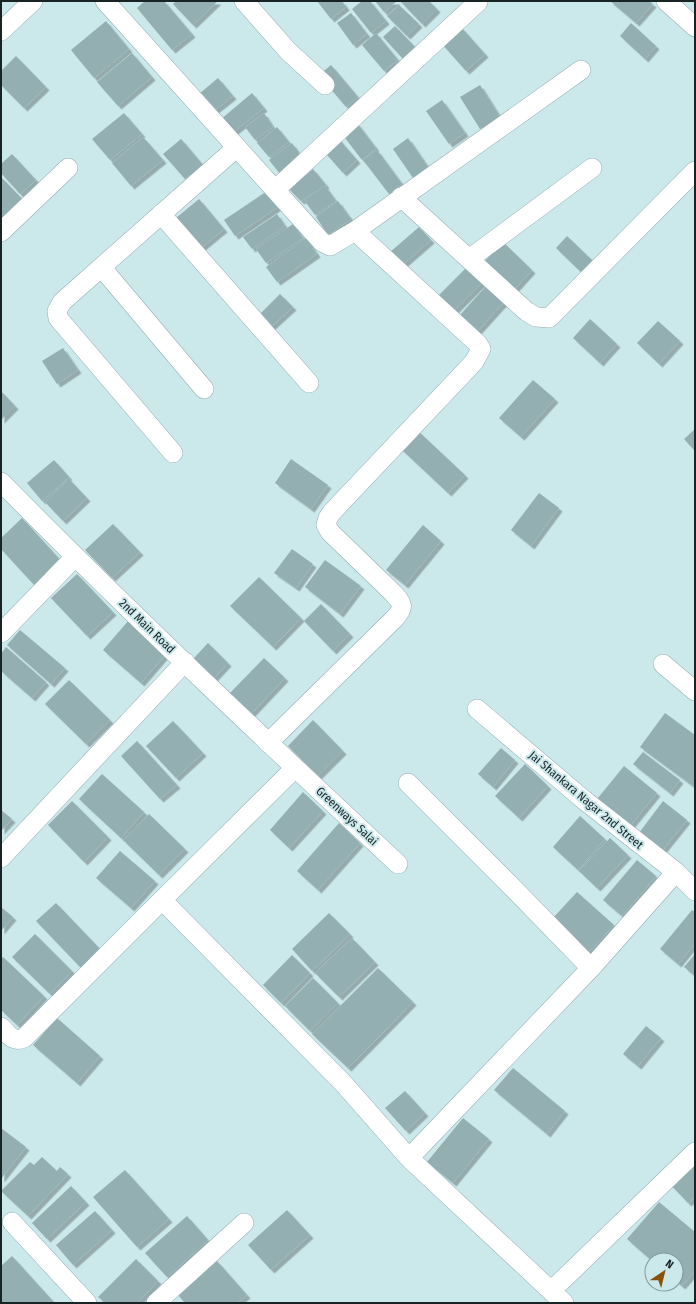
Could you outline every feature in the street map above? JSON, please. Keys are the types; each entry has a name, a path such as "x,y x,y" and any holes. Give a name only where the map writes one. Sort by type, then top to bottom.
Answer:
{"street":[{"path":"1,31 33,1"},
{"path":"106,1 236,148 322,242 330,246 333,246 355,231 581,70"},
{"path":"244,1 288,51 325,86"},
{"path":"666,1 695,27"},
{"path":"275,190 478,2"},
{"path":"173,453 58,318 58,312 62,302 236,148"},
{"path":"1,232 68,168"},
{"path":"469,259 592,168"},
{"path":"401,198 526,311 536,317 549,318 695,172"},
{"path":"161,214 309,383"},
{"path":"268,743 395,618 402,608 401,602 393,593 330,532 326,526 328,518 474,362 481,349 478,344 355,231"},
{"path":"102,268 204,389"},
{"name":"2nd Main Road","path":"1,482 75,557 186,662 268,743 296,768"},
{"path":"1,633 75,557"},
{"path":"1,858 186,662"},
{"path":"662,664 695,690"},
{"name":"Jai Shankara Nagar 2nd Street","path":"477,709 584,800 676,872 695,891"},
{"path":"1,1027 15,1040 18,1041 24,1038 296,768"},
{"name":"Greenways Salai","path":"296,768 398,864"},
{"path":"408,783 591,968"},
{"path":"409,1158 591,968 676,872"},
{"path":"162,900 343,1083 409,1158 557,1297 695,1152"},
{"path":"12,1222 87,1303"},
{"path":"156,1303 244,1223"}],"building":[{"path":"145,1 164,1 192,34 172,50 137,8"},
{"path":"176,1 218,1 193,25 173,4"},
{"path":"317,1 342,1 346,7 331,19"},
{"path":"362,1 370,1 386,21 371,33 352,9"},
{"path":"375,1 397,1 384,12"},
{"path":"429,1 437,9 422,24 401,2"},
{"path":"610,1 649,1 653,4 636,23"},
{"path":"399,5 419,24 407,36 387,16"},
{"path":"351,13 367,34 353,45 337,23"},
{"path":"106,21 129,49 94,78 71,50"},
{"path":"631,23 656,46 645,59 620,36"},
{"path":"395,26 416,48 404,60 383,37"},
{"path":"461,27 485,54 466,71 442,44"},
{"path":"376,33 398,60 384,71 362,45"},
{"path":"132,53 152,77 118,106 97,82"},
{"path":"16,56 46,87 24,108 1,85 1,71"},
{"path":"331,65 358,97 346,107 319,75"},
{"path":"218,78 233,96 214,111 199,94"},
{"path":"480,85 500,117 480,129 460,97"},
{"path":"252,93 264,108 231,134 220,120"},
{"path":"442,100 465,133 449,144 426,111"},
{"path":"124,113 142,134 110,160 92,139"},
{"path":"264,113 273,127 255,140 245,127"},
{"path":"357,123 376,148 362,160 342,134"},
{"path":"277,127 289,142 269,157 257,143"},
{"path":"143,137 163,160 131,186 112,163"},
{"path":"337,137 357,160 343,173 322,149"},
{"path":"408,138 428,167 413,178 393,149"},
{"path":"181,139 203,165 185,179 163,154"},
{"path":"292,143 303,159 281,175 269,160"},
{"path":"377,150 402,184 389,194 363,160"},
{"path":"12,154 36,180 20,194 1,173 1,164"},
{"path":"313,169 326,185 301,201 289,189"},
{"path":"1,177 24,201 1,221"},
{"path":"325,186 336,201 315,215 304,200"},
{"path":"267,191 278,207 235,236 224,220"},
{"path":"199,199 224,229 201,248 176,218"},
{"path":"338,201 351,219 328,235 316,217"},
{"path":"277,214 285,226 252,249 243,237"},
{"path":"293,224 303,238 266,263 256,249"},
{"path":"419,227 431,240 400,267 389,253"},
{"path":"567,236 594,262 583,274 556,248"},
{"path":"306,238 317,254 277,282 266,267"},
{"path":"503,242 532,270 513,291 483,263"},
{"path":"466,268 482,283 454,311 438,296"},
{"path":"487,285 505,301 477,332 459,316"},
{"path":"280,294 293,307 271,327 259,315"},
{"path":"590,319 617,344 600,363 573,338"},
{"path":"658,321 680,341 659,364 637,343"},
{"path":"63,348 78,370 57,384 42,361"},
{"path":"533,380 555,399 521,437 499,418"},
{"path":"1,391 15,406 1,420"},
{"path":"695,429 695,451 684,439"},
{"path":"417,430 465,475 448,493 400,448"},
{"path":"291,459 328,485 311,509 275,483"},
{"path":"54,460 69,477 42,501 27,483"},
{"path":"69,479 87,498 63,521 45,502"},
{"path":"539,493 559,508 531,546 511,530"},
{"path":"22,518 63,563 36,587 1,549 1,538"},
{"path":"113,524 140,552 112,578 85,550"},
{"path":"423,525 441,541 405,585 386,570"},
{"path":"292,549 313,564 296,588 274,573"},
{"path":"325,560 361,586 340,614 305,587"},
{"path":"77,574 113,612 87,636 51,598"},
{"path":"259,577 301,618 273,647 230,606"},
{"path":"321,604 350,634 333,651 304,621"},
{"path":"129,620 166,654 141,683 103,650"},
{"path":"20,630 65,668 51,684 7,645"},
{"path":"208,643 228,663 214,678 194,658"},
{"path":"6,647 46,682 32,698 1,671 1,654"},
{"path":"264,658 285,678 251,714 230,693"},
{"path":"69,680 110,720 86,744 45,704"},
{"path":"665,713 695,735 695,783 693,786 640,747"},
{"path":"313,720 343,751 318,776 288,746"},
{"path":"173,721 203,753 176,778 146,746"},
{"path":"137,741 177,785 160,799 121,756"},
{"path":"501,748 515,760 493,787 478,774"},
{"path":"643,752 680,780 670,793 633,764"},
{"path":"525,764 548,786 519,818 495,796"},
{"path":"624,766 657,793 626,831 593,804"},
{"path":"102,774 144,812 121,838 79,799"},
{"path":"303,792 323,811 289,848 270,830"},
{"path":"72,801 108,837 84,862 48,825"},
{"path":"663,801 687,820 662,851 639,833"},
{"path":"1,810 12,819 1,831"},
{"path":"149,814 185,849 159,875 123,840"},
{"path":"580,816 605,839 578,870 553,847"},
{"path":"339,823 360,843 318,890 297,871"},
{"path":"610,838 628,855 597,888 579,871"},
{"path":"120,851 155,881 131,908 96,878"},
{"path":"637,860 656,876 622,916 603,900"},
{"path":"577,892 614,925 589,952 552,919"},
{"path":"56,903 101,950 81,968 36,921"},
{"path":"1,907 13,917 1,931"},
{"path":"692,910 695,912 695,943 678,964 660,949"},
{"path":"329,913 350,934 312,971 292,949"},
{"path":"35,934 72,971 50,994 12,957"},
{"path":"352,938 375,962 339,997 315,973"},
{"path":"695,954 695,976 684,967"},
{"path":"292,955 310,973 281,1003 263,985"},
{"path":"3,957 44,996 17,1025 1,1010 1,959"},
{"path":"378,968 413,1002 348,1068 312,1034"},
{"path":"313,978 338,1003 310,1031 285,1006"},
{"path":"57,1018 100,1056 77,1083 33,1045"},
{"path":"646,1026 661,1038 638,1066 623,1054"},
{"path":"513,1068 565,1111 547,1134 494,1090"},
{"path":"405,1091 425,1113 406,1131 385,1108"},
{"path":"463,1118 489,1139 453,1183 427,1162"},
{"path":"1,1128 26,1147 1,1179"},
{"path":"695,1156 695,1197 688,1203 668,1182"},
{"path":"42,1157 57,1171 60,1167 68,1174 28,1216 1,1191 30,1162 34,1165"},
{"path":"125,1170 169,1219 137,1247 93,1197"},
{"path":"71,1186 86,1202 47,1239 32,1223"},
{"path":"659,1202 695,1232 695,1271 684,1284 684,1252 644,1252 644,1254 627,1239"},
{"path":"287,1210 310,1235 271,1270 248,1245"},
{"path":"95,1211 112,1230 73,1265 56,1245"},
{"path":"187,1216 208,1240 167,1277 145,1253"},
{"path":"12,1256 51,1299 47,1303 1,1303 1,1266"},
{"path":"136,1259 158,1281 137,1303 105,1303 98,1297"},
{"path":"217,1261 247,1295 237,1303 185,1303 178,1295"}]}
